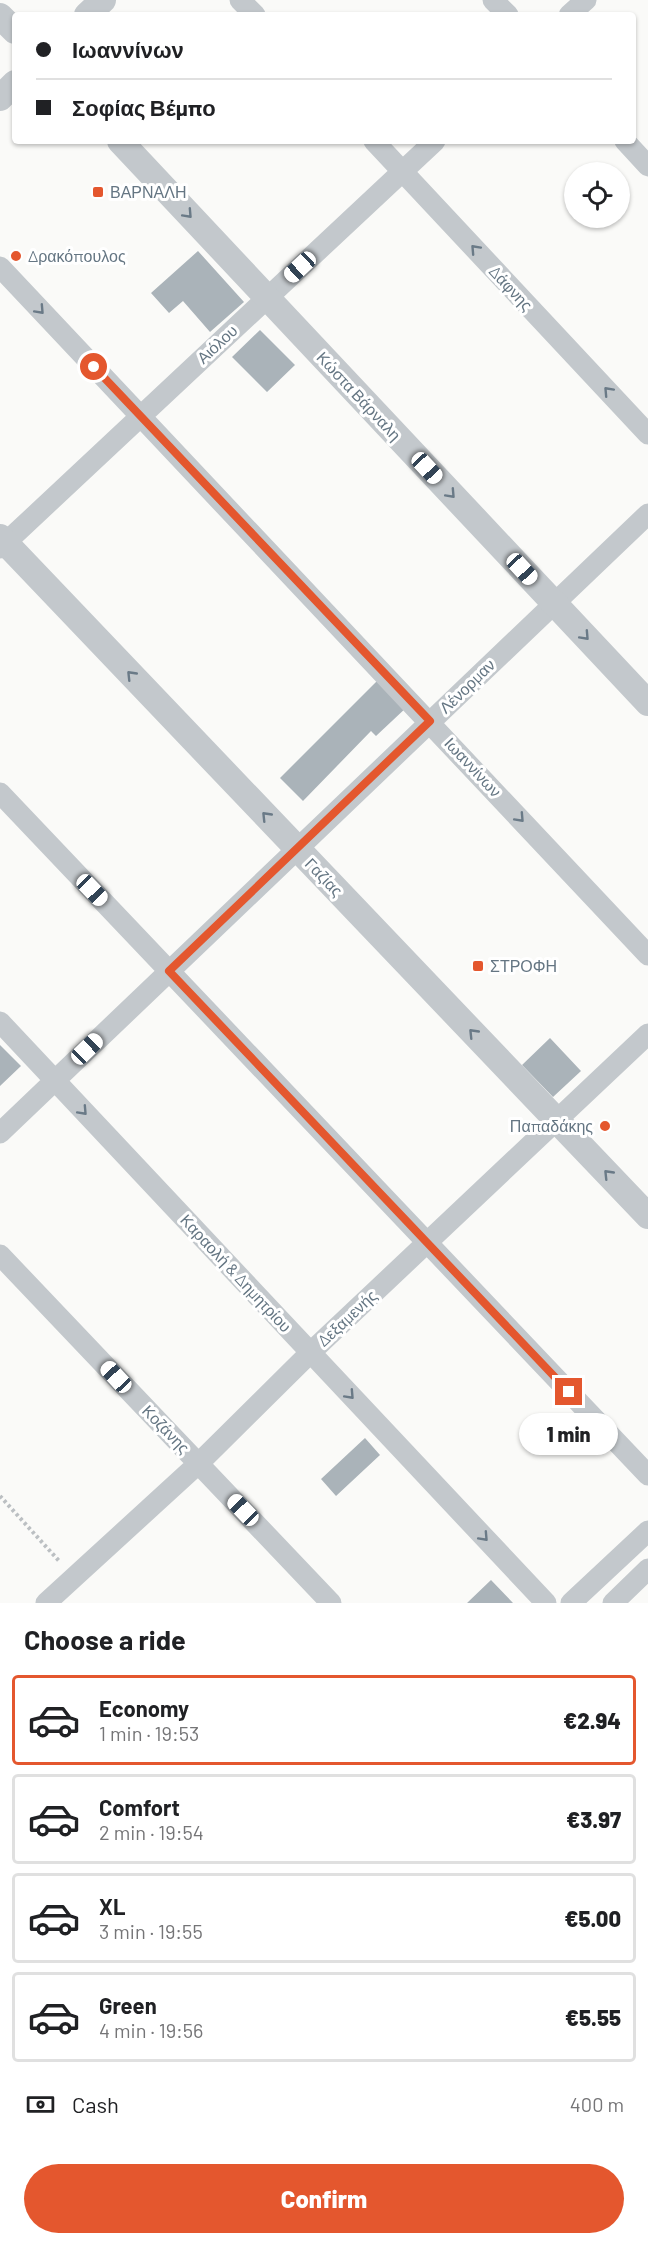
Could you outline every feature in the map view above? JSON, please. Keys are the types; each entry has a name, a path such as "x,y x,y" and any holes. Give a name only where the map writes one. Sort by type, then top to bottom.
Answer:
{"street":[{"path":"90,12 103,0"},
{"path":"240,0 252,12"},
{"path":"493,0 505,12"},
{"path":"573,12 586,0"},
{"path":"0,16 12,28"},
{"path":"0,98 12,86"},
{"name":"Κώστα Βάρναλη","path":"123,144 648,703"},
{"name":"Δάφνης","path":"377,144 648,434"},
{"name":"Αιόλου","path":"2,542 141,416 432,144"},
{"path":"628,144 648,166"},
{"name":"Ιωαννίνων","path":"0,267 648,955"},
{"name":"Λένορμαν","path":"0,1133 648,514"},
{"name":"Γαζίας","path":"2,542 648,1216"},
{"path":"0,793 648,1475"},
{"name":"Καραολή & Δημητρίου","path":"0,1022 546,1603"},
{"name":"Δεξαμενής","path":"46,1603 199,1463 310,1353 648,1034"},
{"name":"Κοζάνης","path":"0,1255 331,1603"},
{"path":"571,1603 648,1531"},
{"path":"614,1603 648,1569"}],"path":[{"path":"0,1496 75,1578"}],"building":[{"path":"198,251 244,302 210,332 183,301 169,313 151,293"},
{"path":"260,330 295,365 267,392 232,357"},
{"path":"379,679 408,706 376,736 371,731 303,801 280,778"},
{"path":"550,1038 581,1071 553,1097 522,1065"},
{"path":"0,1045 21,1066 0,1086"},
{"path":"365,1438 380,1455 336,1496 321,1479"},
{"path":"491,1580 513,1603 467,1603"}],"place":[{"name":"ΒΑΡΝΑΛΗ","path":"98,192"},
{"name":"Δρακόπουλος","path":"16,256"},
{"name":"ΣΤΡΟΦΗ","path":"478,966"},
{"name":"Παπαδάκης","path":"605,1126"}],"route":[{"path":"94,367 430,721 169,971 569,1392"}]}
